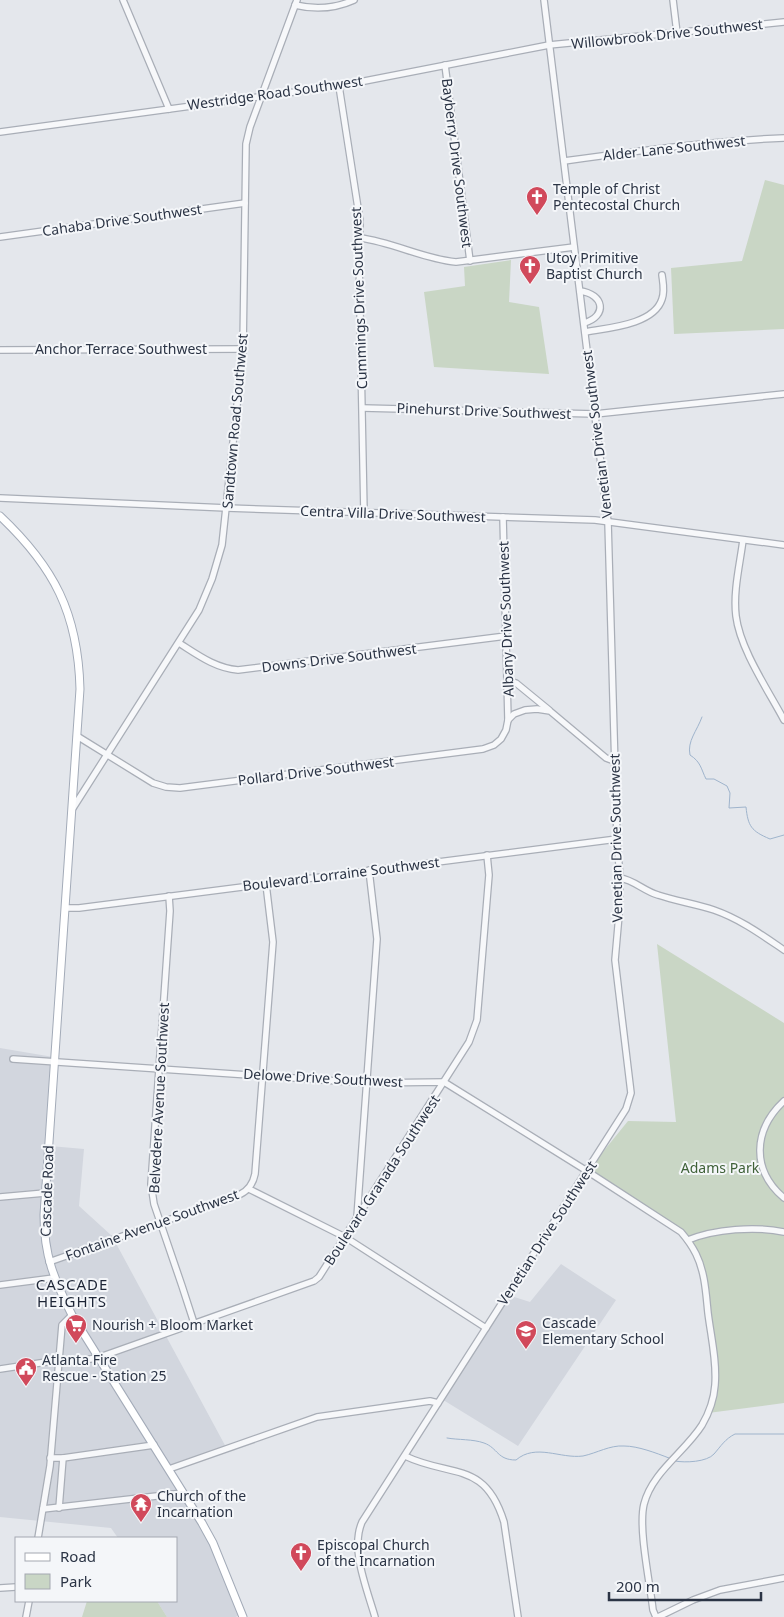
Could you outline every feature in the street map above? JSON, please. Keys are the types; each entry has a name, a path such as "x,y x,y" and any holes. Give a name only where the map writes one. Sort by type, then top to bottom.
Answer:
{"main road":[{"name":"Cascade Road","path":"0,516 20,534 53,579 66,606 79,664 80,689 77,736 45,1193 44,1230 49,1262 54,1278 72,1315 97,1358 154,1445 213,1543 243,1617"}],"street":[{"path":"124,0 169,109"},
{"path":"296,2 318,9 336,7 354,0"},
{"name":"Venetian Drive Southwest","path":"375,1617 358,1552 357,1539 362,1522 587,1171 626,1109 632,1093 615,960 620,878 614,761 608,522 544,0"},
{"path":"673,0 677,32"},
{"name":"Sandtown Road Southwest","path":"72,810 199,610 212,579 222,546 243,349 246,144 250,127 296,2"},
{"name":"Willowbrook Drive Southwest","path":"549,46 784,22"},
{"name":"Westridge Road Southwest","path":"0,132 339,86 549,46"},
{"name":"Bayberry Drive Southwest","path":"445,65 470,261"},
{"name":"Cummings Drive Southwest","path":"339,86 360,221 364,513"},
{"name":"Alder Lane Southwest","path":"564,161 756,139 784,138"},
{"name":"Cahaba Drive Southwest","path":"0,237 245,204"},
{"path":"360,238 375,240 443,261 456,262 574,247"},
{"path":"585,332 635,322 648,317 662,300 664,290 662,275"},
{"path":"580,291 598,298 600,308 594,318 584,323"},
{"name":"Anchor Terrace Southwest","path":"0,350 243,349"},
{"name":"Pinehurst Drive Southwest","path":"363,408 595,414 784,394"},
{"name":"Centra Villa Drive Southwest","path":"0,498 608,522 784,545"},
{"name":"Albany Drive Southwest","path":"502,517 508,720"},
{"path":"743,540 736,602 738,629 784,720"},
{"name":"Downs Drive Southwest","path":"179,643 216,666 238,670 506,636"},
{"path":"507,680 516,684 606,758 614,761"},
{"path":"508,720 514,714 525,710 550,711"},
{"name":"Pollard Drive Southwest","path":"77,736 153,784 166,788 180,788 484,749 494,745 501,739 506,730 508,720"},
{"name":"Boulevard Lorraine Southwest","path":"65,908 78,908 617,839"},
{"name":"Boulevard Granada Southwest","path":"0,1370 97,1358 314,1281 323,1273 470,1042 477,1020 489,875 487,855"},
{"path":"357,1219 377,939 370,870"},
{"path":"620,878 628,879 657,895 730,916 746,924 784,950"},
{"path":"248,1189 256,1174 273,942 266,884"},
{"name":"Belvedere Avenue Southwest","path":"169,896 170,911 151,1184 154,1204 194,1323"},
{"name":"Delowe Drive Southwest","path":"14,1059 54,1060 367,1084 444,1082"},
{"path":"444,1082 674,1226 688,1240 697,1255 703,1278 714,1360 715,1386 711,1405 702,1424 655,1481 644,1504 642,1528 654,1610 657,1617 720,1590 784,1578"},
{"path":"784,1101 773,1111 765,1124 760,1148 762,1169 766,1179 784,1198"},
{"name":"Fontaine Avenue Southwest","path":"49,1262 239,1195 248,1189 345,1237 486,1328"},
{"path":"0,1197 45,1193"},
{"path":"688,1240 699,1236 741,1230 758,1229 784,1232"},
{"path":"0,1285 54,1278"},
{"path":"38,1537 50,1458 62,1325 72,1315"},
{"path":"169,1469 317,1417 430,1401 438,1403"},
{"path":"50,1458 63,1458 154,1445"},
{"path":"405,1456 471,1476 491,1491 500,1507 504,1522 518,1617"},
{"path":"59,1508 63,1458"},
{"path":"43,1510 183,1493"},
{"path":"0,1588 15,1587"},
{"path":"26,1617 28,1602"}],"shaded area":[{"path":"0,1048 59,1058 50,1146 84,1149 79,1206 112,1236 227,1449 166,1471 197,1512 241,1613 236,1617 167,1617 158,1602 178,1602 178,1537 117,1537 111,1528 0,1517"},
{"name":"Cascade Elementary School","path":"561,1264 616,1300 518,1446 440,1398 505,1294 530,1302"}],"green space":[{"path":"765,180 784,185 784,329 674,334 671,268 742,261"},
{"path":"511,260 509,302 539,307 549,374 434,367 424,292 465,286 464,267"},
{"name":"Adams Park","path":"657,944 784,1023 784,1403 708,1413 717,1391 712,1323 698,1258 689,1237 589,1169 628,1121 676,1122"},
{"path":"87,1602 158,1602 167,1617 82,1617"}],"waterway":[{"path":"702,717 689,750 690,755 699,763 706,779 714,779 727,786 730,793 729,808 746,807 749,823 759,833 770,839 784,835"},
{"path":"675,1461 690,1462 711,1457 726,1440 735,1434 784,1434"},
{"path":"447,1438 484,1443 501,1456 516,1460 524,1455 540,1452 583,1456 619,1446 641,1448 669,1458"}],"place":[{"name":"Temple of Christ Pentecostal Church","path":"537,216"},
{"name":"Utoy Primitive Baptist Church","path":"530,285"},
{"name":"Nourish + Bloom Market","path":"76,1344"},
{"name":"Cascade Elementary School","path":"526,1350"},
{"name":"Atlanta Fire Rescue - Station 25","path":"26,1387"},
{"name":"Church of the Incarnation","path":"141,1523"},
{"name":"Episcopal Church of the Incarnation","path":"301,1572"}],"district":[{"name":"CASCADE HEIGHTS","path":"72,1294"}]}
